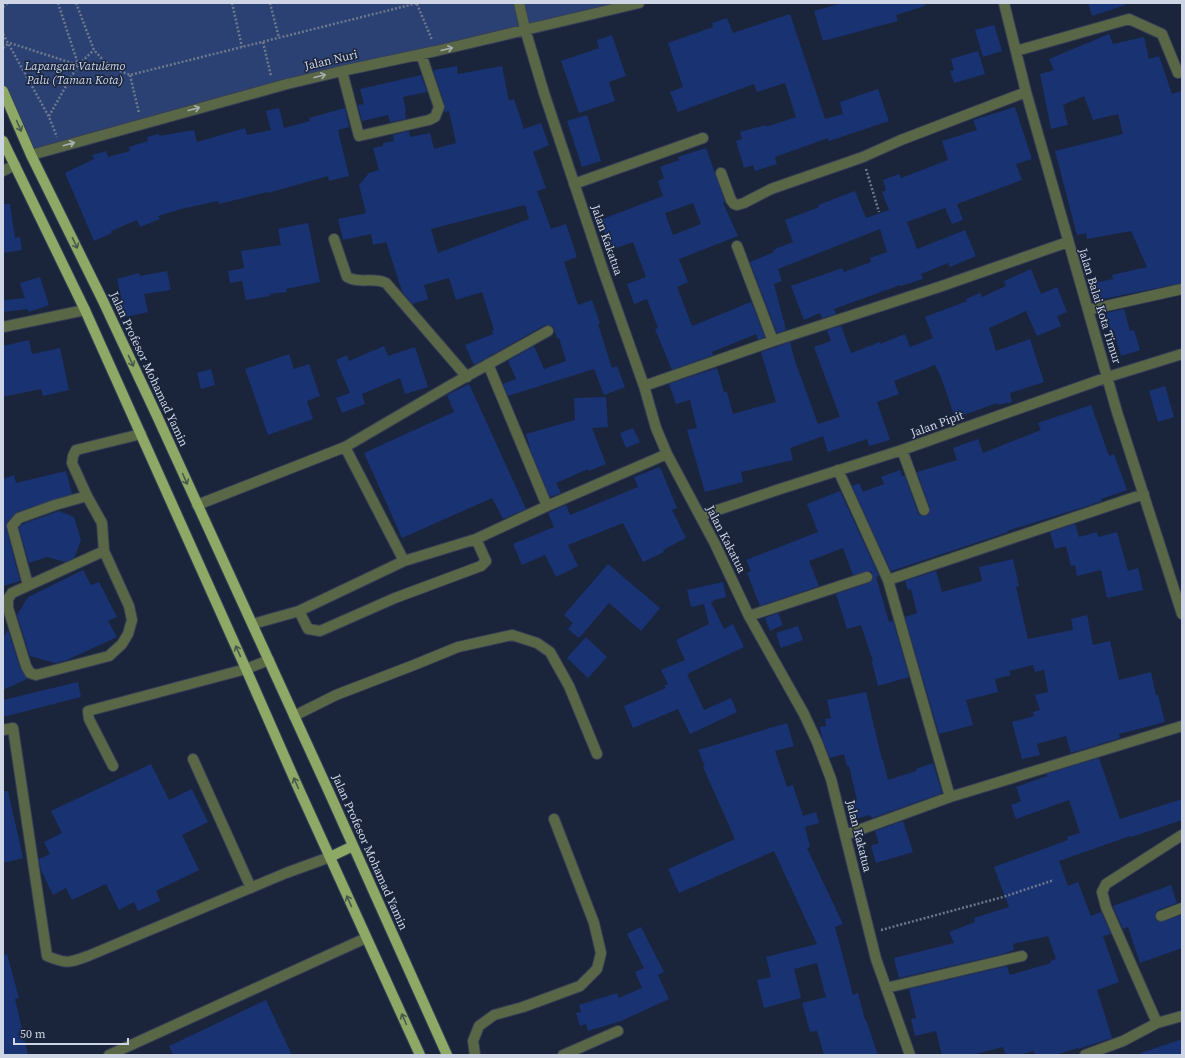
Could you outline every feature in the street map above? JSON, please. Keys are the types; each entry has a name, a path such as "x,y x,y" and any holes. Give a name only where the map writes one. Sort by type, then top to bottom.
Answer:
{"main road":[{"name":"Jalan Profesor Mohamad Yamin","path":"3,91 31,155 158,416 447,1055"},
{"path":"3,141 85,310 366,938 420,1055"},
{"path":"330,857 353,846"}],"street":[{"name":"Jalan Kakatua","path":"519,3 544,93 603,270 644,386 656,428 667,454 716,544 749,616 800,707 817,742 831,779 876,959 910,1055"},
{"name":"Jalan Nuri","path":"31,155 287,84 436,51 639,3"},
{"name":"Jalan Balai Kota Timur","path":"1004,3 1026,92 1117,412 1182,614"},
{"path":"1016,51 1129,19 1162,34 1178,74"},
{"path":"342,71 359,136 435,118 439,107 422,54"},
{"path":"721,173 728,196 734,204 737,205 771,190 863,156 1026,92"},
{"path":"574,184 703,138"},
{"path":"3,171 15,165"},
{"path":"334,239 347,277 353,280 380,280 386,283 466,377"},
{"path":"644,386 1068,242"},
{"path":"737,246 773,341"},
{"path":"1088,310 1182,289"},
{"path":"3,327 85,310"},
{"path":"197,505 345,447 548,331"},
{"name":"Jalan Pipit","path":"700,516 902,450 1108,377 1182,354"},
{"path":"488,364 547,506"},
{"path":"104,551 12,593 8,599 8,608 26,666 30,673 36,675 109,656 122,644 128,634 132,620 129,606 104,551 102,523 87,496 72,463 76,450 141,434"},
{"path":"345,447 404,561"},
{"path":"902,450 924,510"},
{"path":"253,624 299,611 404,561 476,539 547,506 667,454"},
{"path":"838,470 888,580 950,797"},
{"path":"888,580 1144,494"},
{"path":"28,586 12,526 19,518 55,505 87,496"},
{"path":"299,611 308,629 320,631 395,598 481,566 486,561 476,539"},
{"path":"749,616 867,577"},
{"path":"294,716 336,695 458,647 512,636 537,643 550,652 569,686 597,754"},
{"path":"113,766 89,719 88,711 246,669 269,660"},
{"path":"845,835 950,797 1182,726"},
{"path":"3,730 13,728 47,956 59,962 71,962 88,956 286,873 330,857"},
{"path":"193,758 251,888"},
{"path":"476,1055 473,1041 479,1026 494,1015 523,1007 580,986 597,969 601,953 594,923 554,819"},
{"path":"1157,1023 1106,907 1102,892 1106,884 1182,835"},
{"path":"1161,916 1182,908"},
{"path":"109,1055 366,938"},
{"path":"886,988 1022,956"},
{"path":"1085,1055 1124,1041 1157,1023 1182,1016"},
{"path":"563,1055 618,1031"}],"path":[{"path":"3,8 8,3"},
{"path":"58,3 78,65"},
{"path":"76,3 94,50 104,61 116,69 130,75 418,4 436,51"},
{"path":"232,3 242,47"},
{"path":"270,3 278,38"},
{"path":"3,34 49,117 62,146"},
{"path":"263,42 268,64"},
{"path":"9,43 78,65"},
{"path":"3,48 9,43"},
{"path":"49,117 78,65 94,50"},
{"path":"130,75 142,124"},
{"path":"863,156 878,212"},
{"path":"869,933 1003,897 1054,880"}],"green space":[{"name":"Lapangan Vatulemo Palu (Taman Kota)","path":"3,3 637,3 527,34 289,89 37,157 3,85"}],"building":[{"path":"842,3 924,3 925,6 896,15 898,21 823,41 814,11"},
{"path":"1088,3 1124,3 1125,5 1092,16"},
{"path":"790,14 825,119 843,114 840,102 878,89 889,121 829,141 828,138 775,157 777,164 755,171 753,165 744,168 736,141 742,139 740,132 766,125 766,127 796,117 785,83 757,92 754,84 678,112 670,92 683,87 668,43 713,27 712,23 727,18 733,33"},
{"path":"994,25 1002,51 983,57 975,30"},
{"path":"1109,34 1113,44 1144,37 1149,59 1159,56 1172,94 1182,91 1182,283 1098,300 1094,283 1113,279 1112,275 1147,267 1131,231 1087,239 1086,233 1077,235 1055,151 1123,134 1118,114 1093,120 1084,96 1063,105 1068,125 1051,129 1040,74 1054,70 1049,59"},
{"path":"612,35 626,76 609,82 615,101 579,113 561,61 599,48 597,40"},
{"path":"978,51 985,74 954,83 950,71 954,70 951,59"},
{"path":"457,66 458,74 502,66 509,101 514,99 524,129 541,123 549,145 533,152 546,188 537,191 551,229 566,224 577,257 564,262 578,305 592,300 612,368 617,366 625,387 604,395 594,369 508,396 503,384 516,379 508,361 534,346 544,369 566,361 559,338 557,338 553,326 545,325 474,365 465,345 493,334 492,331 494,330 482,292 456,300 449,278 424,285 428,299 412,304 402,291 386,242 373,245 371,234 343,240 338,219 366,213 359,185 369,173 379,170 373,148 383,146 383,143 394,141 393,135 409,131 410,137 430,133 434,149 456,143 449,111 444,112 445,105 434,70","holes":["525,205 529,219 438,253 431,229"]},
{"path":"421,75 427,92 403,97 406,119 390,122 388,115 362,121 358,105 364,104 360,89"},
{"path":"1015,107 1032,159 1016,164 1022,180 957,204 963,220 952,224 945,208 907,222 917,249 965,230 976,256 950,267 948,263 921,274 923,279 901,286 900,285 834,309 836,314 822,318 820,313 804,320 791,286 842,268 844,272 871,262 870,258 887,252 880,229 778,269 782,281 774,284 786,330 777,333 750,262 793,242 785,220 819,207 818,205 855,191 866,218 889,210 882,192 886,190 883,180 899,174 901,178 948,160 942,141 977,130 973,120"},
{"path":"279,108 284,128 310,121 309,118 345,108 349,127 338,130 349,176 329,181 328,176 268,193 219,204 218,201 181,209 158,216 160,219 140,227 137,220 111,231 112,233 94,241 65,173 94,159 92,155 106,151 108,157 130,151 129,147 148,141 147,137 159,134 159,136 194,130 197,142 245,128 247,135 271,130 266,111"},
{"path":"587,115 601,161 582,167 567,121"},
{"path":"706,148 725,202 723,203 738,236 679,259 688,282 677,287 692,326 751,302 765,337 758,340 756,334 712,352 713,355 672,370 655,329 658,328 647,299 634,304 627,284 646,277 633,242 611,250 600,220 663,196 658,181 664,178 660,167 679,160 678,157","holes":["693,203 701,224 673,235 665,213"]},
{"path":"3,204 10,204 15,238 20,237 22,250 3,253"},
{"path":"308,223 320,282 286,289 287,292 269,294 270,296 246,300 242,281 230,283 228,271 244,268 241,251 281,245 278,229"},
{"path":"1031,269 1041,294 1057,287 1067,312 1057,316 1061,326 1037,336 1026,311 989,328 996,351 1030,339 1044,382 1010,393 1012,402 997,405 997,403 955,418 941,377 935,365 894,381 899,394 877,402 890,440 869,446 867,439 828,452 823,436 790,448 793,460 741,472 743,482 705,492 687,430 697,428 690,400 676,404 669,384 717,368 724,392 727,392 733,414 776,402 761,352 790,342 795,361 818,424 840,417 814,347 831,341 827,330 841,326 851,353 905,334 910,347 933,338 925,317 967,301 966,299 980,293 982,297 1006,286 1004,281"},
{"path":"167,271 171,290 144,294 148,312 126,317 117,279 139,273 140,276"},
{"path":"40,277 49,305 29,312 28,309 3,312 3,300 25,298 20,283"},
{"path":"1124,309 1130,331 1134,330 1140,350 1121,356 1114,331 1111,332 1106,313"},
{"path":"29,340 32,354 60,348 69,390 43,396 41,389 3,397 3,346"},
{"path":"384,346 388,356 415,347 428,387 405,394 400,378 362,394 365,404 342,413 336,398 350,393 336,360 347,355 349,361"},
{"path":"289,354 294,369 309,364 320,396 307,401 313,419 268,435 245,369"},
{"path":"211,369 215,385 201,389 197,373"},
{"path":"469,384 526,509 503,519 492,498 402,538 364,453 454,412 447,395"},
{"path":"1165,386 1174,417 1158,422 1149,391"},
{"path":"606,397 608,427 592,428 606,464 589,471 588,469 556,483 561,493 550,497 531,452 526,434 575,420 574,398"},
{"path":"1091,405 1109,456 1114,454 1127,490 1101,499 1102,501 1007,531 1008,532 891,571 852,486 859,483 863,492 884,484 881,477 900,470 902,476 905,476 918,513 926,516 929,514 930,508 917,472 957,460 953,448 978,439 983,453 1041,430 1038,423"},
{"path":"633,428 640,442 626,448 620,433"},
{"path":"660,467 677,508 672,510 686,538 663,550 664,552 643,562 623,523 568,545 578,566 556,577 545,555 522,565 513,544 554,527 548,513 566,505 570,515 638,487 634,477"},
{"path":"66,471 72,494 17,512 7,522 6,528 20,581 3,586 3,479 14,475 16,483"},
{"path":"840,491 879,576 876,577 889,622 893,621 909,677 878,686 873,661 861,625 847,629 836,594 869,583 873,578 872,572 868,571 853,575 843,548 809,561 819,586 760,606 747,573 751,571 746,560 818,532 807,504"},
{"path":"59,511 74,517 81,540 74,558 65,562 47,557 29,563 19,528 23,524"},
{"path":"1075,524 1079,537 1097,532 1098,537 1117,532 1128,571 1138,568 1143,590 1107,598 1101,570 1077,576 1075,565 1071,566 1066,546 1055,549 1050,532"},
{"path":"1013,559 1019,586 1016,587 1028,639 1073,630 1071,619 1087,615 1093,645 1110,641 1119,680 1151,672 1156,695 1158,695 1165,722 1119,734 1120,738 1071,753 1066,736 1037,744 1040,755 1022,759 1012,722 1034,716 1033,712 1040,710 1035,695 1048,692 1044,670 1035,672 1033,665 1009,671 1011,675 995,679 998,692 966,700 973,725 939,734 905,617 917,613 911,589 908,590 905,581 936,571 942,592 982,581 979,567"},
{"path":"608,564 660,608 641,631 609,603 579,638 568,629 573,623 564,615"},
{"path":"83,570 91,585 99,582 117,617 108,621 117,637 67,660 55,663 30,656 17,615 28,597"},
{"path":"723,582 726,597 711,602 724,629 733,624 744,647 687,674 704,710 731,698 737,712 690,734 678,709 633,728 624,706 666,688 664,686 668,684 661,670 685,660 676,640 709,624 704,604 691,607 687,590"},
{"path":"778,613 783,625 770,631 765,618"},
{"path":"798,626 803,640 781,648 776,633"},
{"path":"8,630 20,668 27,679 3,690 3,638"},
{"path":"586,637 607,657 588,678 567,658"},
{"path":"78,682 81,697 3,717 3,700"},
{"path":"866,692 888,780 916,771 916,769 933,763 942,793 872,818 870,815 855,819 851,802 857,800 849,766 847,766 844,754 830,758 822,738 820,727 826,726 825,719 831,718 827,700"},
{"path":"787,723 794,746 775,751 787,787 793,785 803,816 816,812 819,823 805,827 810,847 807,848 843,924 835,927 853,995 858,993 865,1020 878,1055 824,1055 817,1031 810,1032 802,1003 826,997 817,963 794,969 801,998 764,1008 757,980 771,977 766,957 817,944 774,851 679,893 668,869 735,839 703,767 705,766 698,750"},
{"path":"1099,758 1120,819 1182,799 1182,820 1131,837 1130,836 1059,861 1068,886 1078,882 1091,916 1101,912 1111,934 1103,936 1119,982 1097,990 1112,1038 1055,1055 1035,1055 1034,1051 1018,1055 1006,1055 1003,1047 971,1055 942,1055 936,1031 915,1036 911,1019 916,1018 909,989 1007,966 1010,975 1051,963 1050,961 1056,959 1048,936 1013,944 1014,950 1003,954 899,978 894,958 954,943 949,932 975,922 974,918 1009,907 994,867 1068,840 1067,837 1080,833 1069,800 1016,819 1011,805 1021,801 1016,787 1047,776 1046,774"},
{"path":"151,764 169,800 192,789 208,822 182,835 199,870 156,891 160,901 138,911 134,902 119,910 106,884 72,900 66,888 53,895 41,870 39,859 50,854 44,842 62,833 51,811"},
{"path":"3,791 8,791 23,858 3,863"},
{"path":"903,821 913,852 876,863 871,846 879,843 875,831"},
{"path":"1171,885 1177,903 1158,910 1155,918 1160,922 1182,915 1182,948 1140,963 1128,927 1123,929 1113,906"},
{"path":"641,927 664,972 658,975 669,999 621,1021 588,1031 586,1024 580,1026 576,1013 581,1012 579,1005 617,993 619,998 642,988 635,972 644,968 627,934"},
{"path":"7,954 19,998 15,999 28,1055 3,1055 3,955"},
{"path":"266,1000 292,1055 173,1055 169,1046"},
{"path":"1182,1039 1182,1055 1141,1055 1141,1053"}]}
